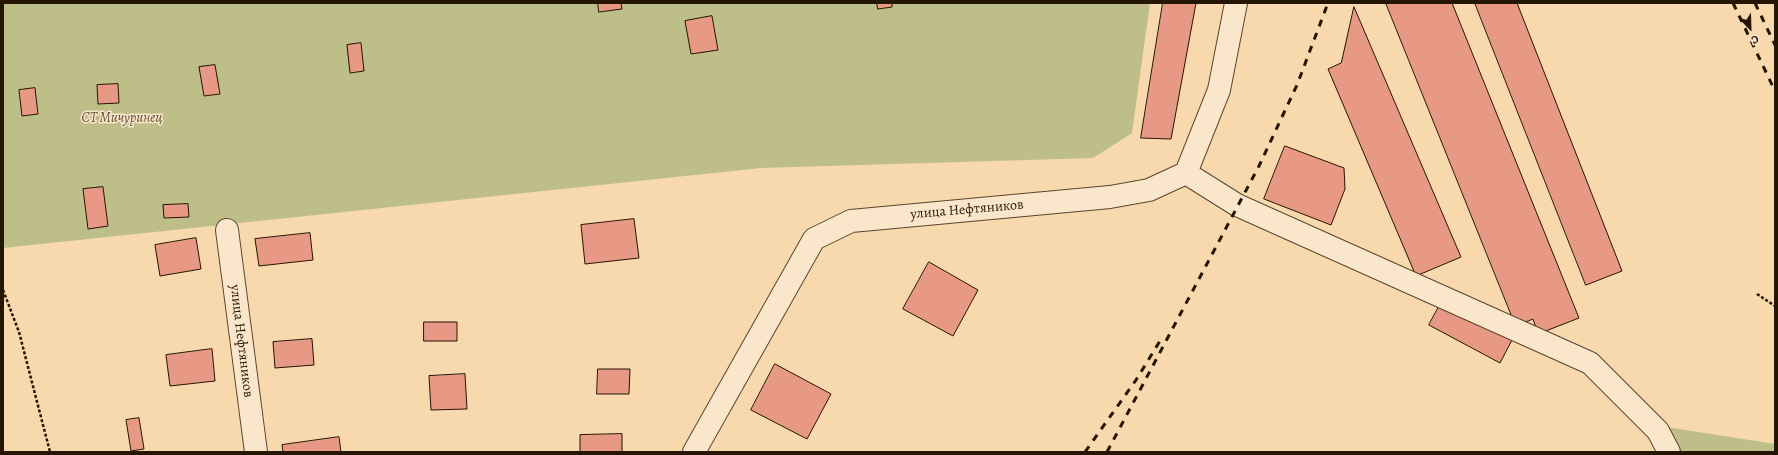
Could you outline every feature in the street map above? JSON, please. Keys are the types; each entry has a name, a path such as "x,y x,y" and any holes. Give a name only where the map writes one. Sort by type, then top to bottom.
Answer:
{"street":[{"path":"1236,3 1219,90 1186,173 1237,205 1590,363 1658,431 1669,452"},
{"name":"улица Нефтяников","path":"694,452 814,239 851,222 1110,197 1149,190 1186,173"},
{"name":"улица Нефтяников","path":"227,230 256,452"}],"path":[{"path":"3,290 19,332 50,452"},
{"path":"1757,294 1775,306"}],"green space":[{"name":"СТ Мичуринец","path":"3,3 1150,3 1132,133 1093,158 761,168 3,248"},
{"path":"1666,427 1775,444 1775,452 1678,452"}],"building":[{"path":"598,3 621,3 622,9 599,12"},
{"path":"877,3 892,3 892,7 878,9"},
{"path":"1163,3 1196,3 1171,139 1141,138"},
{"path":"1386,3 1452,3 1579,318 1538,334 1533,319 1516,326"},
{"path":"1475,3 1517,3 1622,271 1586,285"},
{"path":"1354,7 1461,257 1416,276 1328,69 1341,63"},
{"path":"712,16 718,50 691,54 685,21"},
{"path":"361,43 364,71 350,73 347,45"},
{"path":"215,65 220,94 204,96 199,67"},
{"path":"118,84 119,103 98,104 97,85"},
{"path":"35,88 38,114 22,116 19,90"},
{"path":"1285,146 1344,168 1345,189 1331,225 1264,199"},
{"path":"103,187 108,226 88,229 83,189"},
{"path":"188,204 189,217 164,218 163,205"},
{"path":"634,219 639,258 585,264 581,225"},
{"path":"310,233 313,260 259,266 255,239"},
{"path":"196,238 201,269 160,276 155,245"},
{"path":"929,262 978,290 953,336 903,309"},
{"path":"1442,301 1513,338 1500,363 1429,325"},
{"path":"424,322 457,322 457,341 424,341"},
{"path":"312,339 314,365 275,368 273,342"},
{"path":"212,349 215,381 170,386 166,355"},
{"path":"775,364 831,394 807,439 751,410"},
{"path":"598,369 630,369 629,394 597,394"},
{"path":"465,374 467,409 431,410 429,376"},
{"path":"139,418 144,449 131,451 126,420"},
{"path":"622,434 622,452 580,452 580,435"},
{"path":"339,437 341,452 283,452 282,445"}],"railway":[{"path":"1107,452 1259,166 1297,85 1328,3"},
{"path":"1733,3 1775,91"},
{"path":"1755,3 1775,45"},
{"path":"1085,452 1136,380 1160,341"}]}
